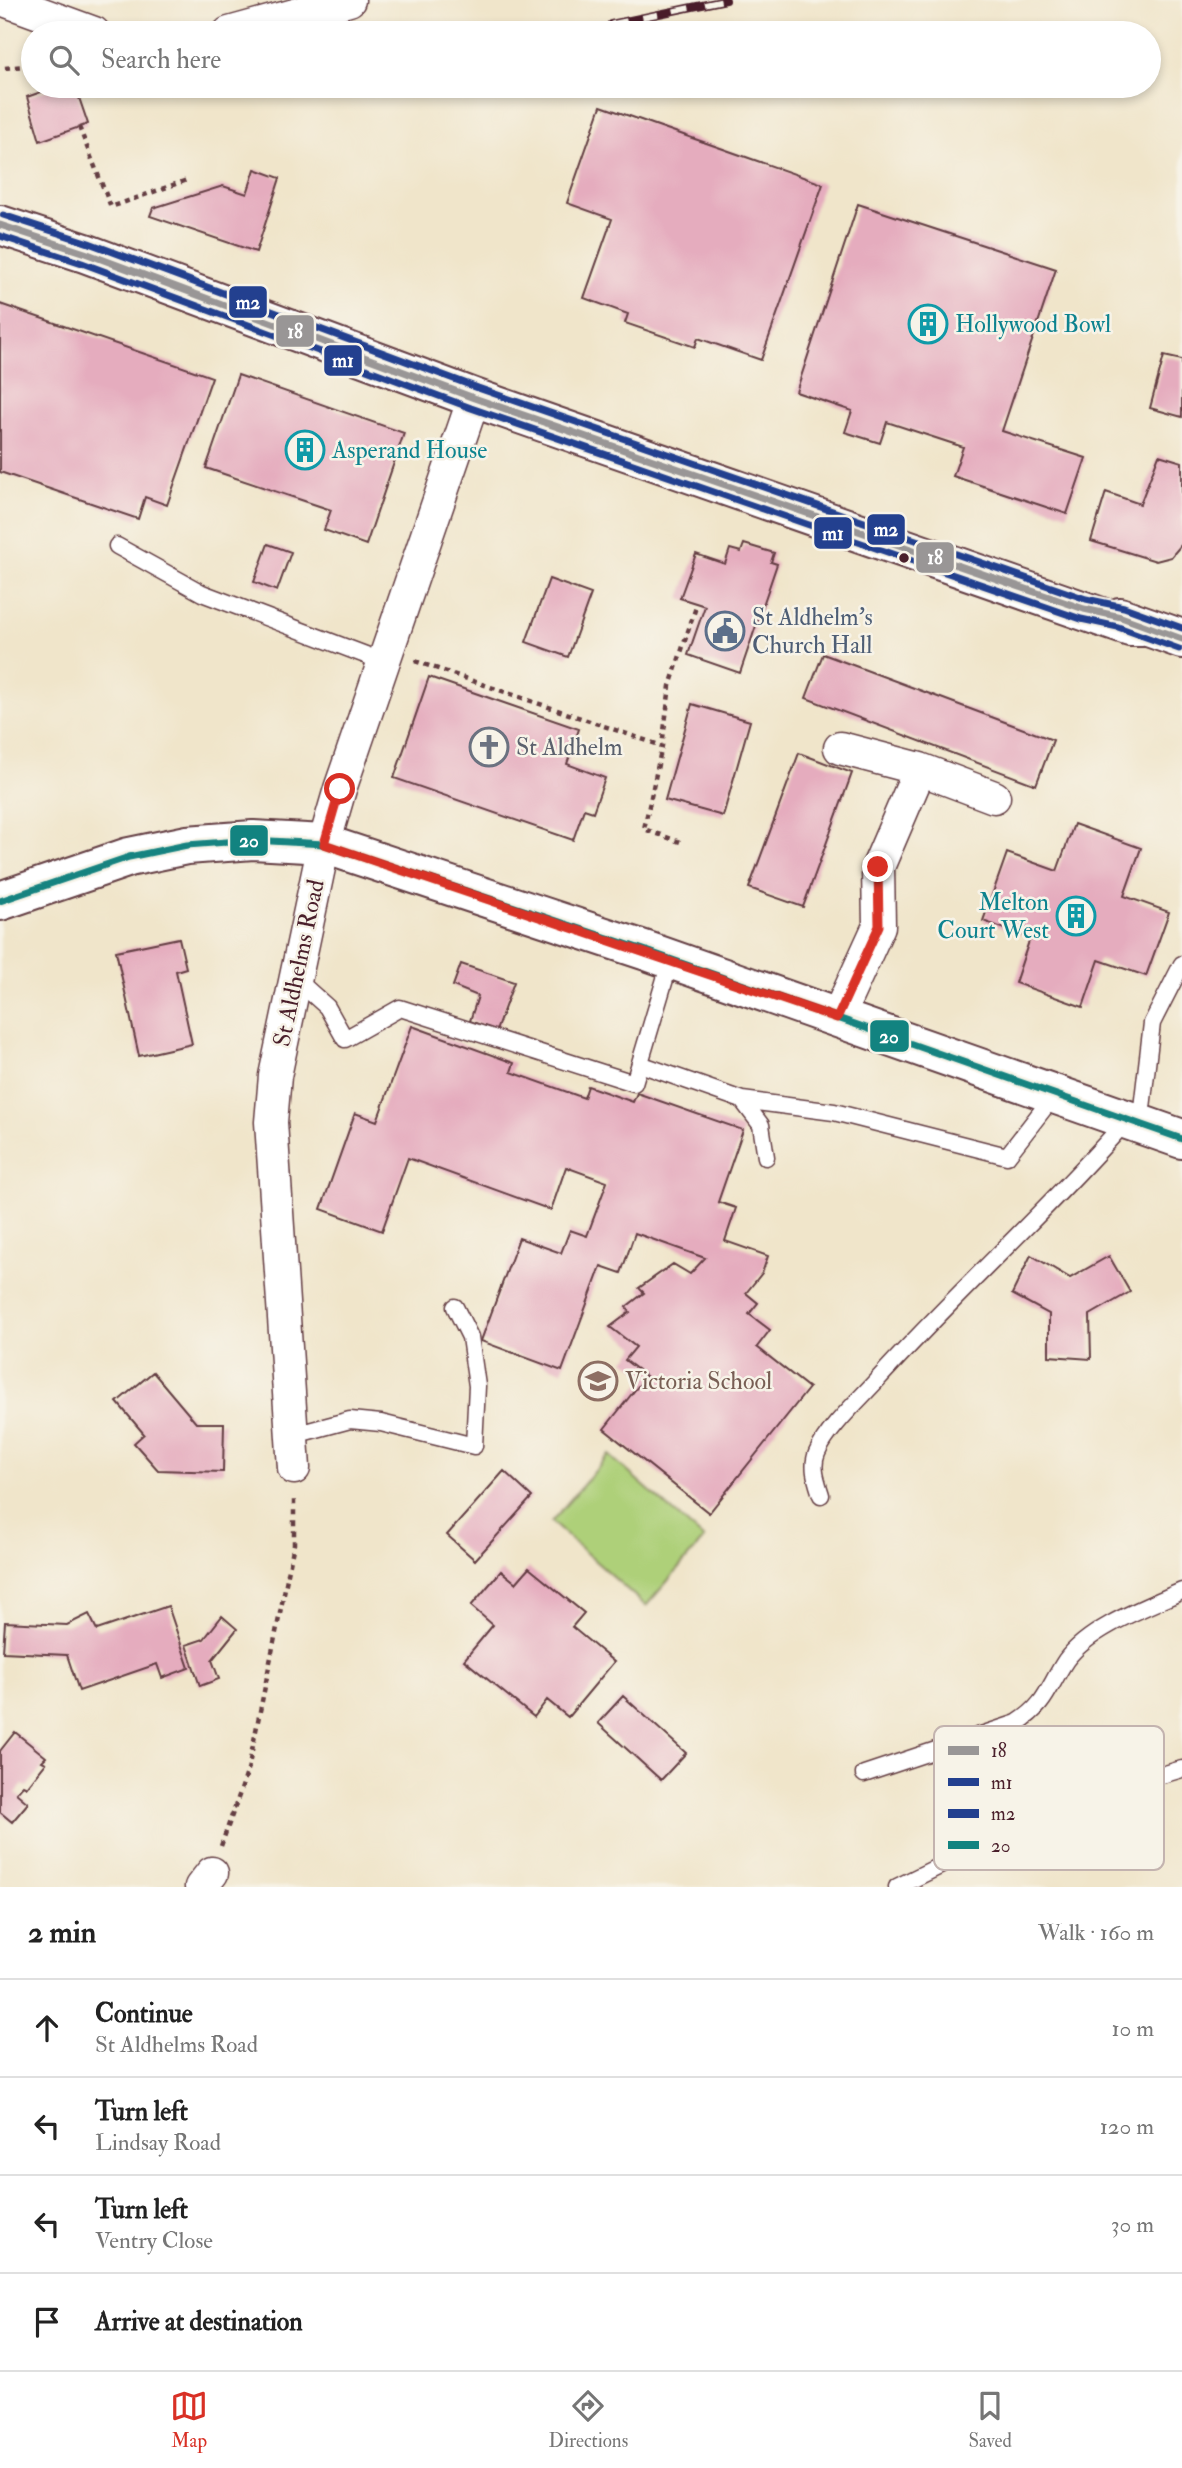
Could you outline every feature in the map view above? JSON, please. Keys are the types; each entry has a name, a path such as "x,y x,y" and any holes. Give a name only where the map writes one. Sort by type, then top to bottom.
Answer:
{"main road":[{"path":"0,225 85,253 474,398 1084,608 1104,611 1142,627 1182,639"},
{"path":"0,901 129,857 187,845 253,840 324,844 671,959 1182,1139"}],"street":[{"path":"4,0 61,21"},
{"path":"261,21 296,8 349,0"},
{"name":"St Aldhelms Road","path":"294,1468 294,1435 271,1122 275,1076 324,844 474,398"},
{"path":"840,748 920,769 994,797"},
{"path":"837,1018 879,926 878,867 920,769"}],"lane":[{"path":"117,546 202,593 386,657"},
{"path":"297,980 327,1007 345,1040 400,1007 634,1083 671,959"},
{"path":"821,1495 815,1474 816,1454 832,1431 893,1363 1134,1122 1152,1023 1182,964"},
{"path":"640,1064 742,1100 834,1112 1007,1156 1055,1094"},
{"path":"742,1100 761,1125 766,1157"},
{"path":"294,1435 350,1420 381,1423 474,1446 477,1385 474,1361 470,1337 455,1307"},
{"path":"1008,1726 1035,1712 1048,1697 1066,1661 1082,1643 1132,1613 1182,1591"},
{"path":"864,1774 934,1751"},
{"path":"1164,1774 1182,1769"},
{"path":"897,1887 934,1869"}],"path":[{"path":"5,68 21,66"},
{"path":"79,127 111,207 187,180"},
{"path":"680,842 644,829 662,746 670,686 697,604"},
{"path":"386,657 662,746"},
{"path":"206,1880 248,1770 295,1544 294,1468"}],"green space":[{"path":"609,1455 704,1539 646,1606 551,1522"}],"building":[{"path":"27,98 79,98 88,124 40,141"},
{"path":"601,106 823,184 761,360 698,338 695,347 625,323 628,314 584,298 612,219 567,203"},
{"path":"255,169 280,178 256,252 150,216 153,208 223,186 247,194"},
{"name":"Hollywood Bowl","path":"858,204 1056,269 1002,431 1086,458 1067,514 953,476 963,447 887,422 880,443 845,432 852,411 796,392"},
{"path":"0,304 212,377 167,505 145,497 138,519 0,472"},
{"path":"1164,356 1182,360 1182,417 1150,408"},
{"name":"Asperand House","path":"238,375 404,433 366,545 324,530 331,510 206,468"},
{"path":"1159,455 1182,462 1182,544 1171,557 1156,561 1091,541 1106,492 1140,504"},
{"path":"268,544 291,552 277,591 254,582"},
{"name":"St Aldhelm's Church Hall","path":"744,544 774,553 771,562 777,564 740,673 688,655 705,606 680,598 696,554 725,564 730,549 741,552"},
{"path":"549,579 591,594 568,657 526,642"},
{"path":"823,654 1053,740 1036,785 806,698"},
{"name":"St Aldhelm","path":"429,677 579,729 567,764 605,778 593,812 584,809 573,840 394,778"},
{"path":"692,704 750,721 723,816 665,800"},
{"path":"799,753 852,773 803,907 749,888"},
{"name":"Melton Court West","path":"1074,824 1141,848 1124,896 1169,912 1146,976 1099,960 1083,1007 1015,983 1030,938 983,921 1007,853 1057,871"},
{"path":"179,938 186,968 176,971 192,1044 139,1056 116,951"},
{"path":"461,964 514,982 496,1031 470,1021 478,996 453,986"},
{"path":"412,1026 514,1063 511,1072 584,1098 588,1086 633,1102 637,1093 743,1130 718,1202 736,1208 725,1241 768,1256 762,1273 746,1293 758,1303 749,1314 770,1330 757,1347 809,1388 709,1513 604,1429 646,1376 625,1360 636,1347 610,1327 630,1312 626,1307 644,1293 639,1288 673,1264 690,1274 705,1258 635,1233 621,1273 601,1266 562,1371 481,1341 519,1238 561,1253 570,1230 587,1236 607,1182 566,1167 551,1210 408,1158 382,1231 321,1209 355,1113 377,1121"},
{"path":"1031,1255 1070,1278 1109,1256 1130,1292 1090,1315 1091,1359 1049,1356 1049,1314 1012,1294"},
{"path":"153,1372 196,1423 224,1423 223,1472 158,1470 134,1443 144,1434 117,1402"},
{"path":"504,1471 532,1497 475,1560 447,1535"},
{"path":"529,1568 584,1613 572,1627 614,1662 568,1717 547,1700 534,1717 464,1660 493,1625 471,1606 501,1571 516,1583"},
{"path":"168,1606 189,1668 162,1678 157,1664 79,1691 67,1655 3,1652 5,1622 67,1625 89,1614 97,1630"},
{"path":"222,1616 237,1629 212,1660 219,1679 200,1686 186,1645 204,1639"},
{"path":"623,1696 686,1753 661,1780 598,1723"},
{"path":"15,1732 46,1757 42,1761 46,1763 27,1787 23,1785 16,1793 28,1803 12,1822 0,1812 0,1751"}],"railway":[{"path":"625,21 726,0"}],"transit line":[{"name":"m2","path":"3,215 89,243 478,388 1086,599 1124,607 1182,628"},
{"name":"18","path":"0,225 85,253 474,398 1084,609 1121,617 1182,639"},
{"name":"m1","path":"0,236 82,263 471,408 1081,619 1118,627 1179,649"},
{"name":"20","path":"0,901 129,857 187,845 253,840 324,844 647,951 1182,1139"}],"place":[{"name":"Hollywood Bowl","path":"928,324"},
{"name":"Asperand House","path":"305,450"},
{"name":"St Aldhelm's Church Hall","path":"725,631"},
{"name":"St Aldhelm","path":"489,747"},
{"name":"Melton Court West","path":"1076,916"},
{"name":"Victoria School","path":"598,1381"}],"route":[{"path":"340,789 324,844 647,951 837,1018 879,926 878,867"}]}
